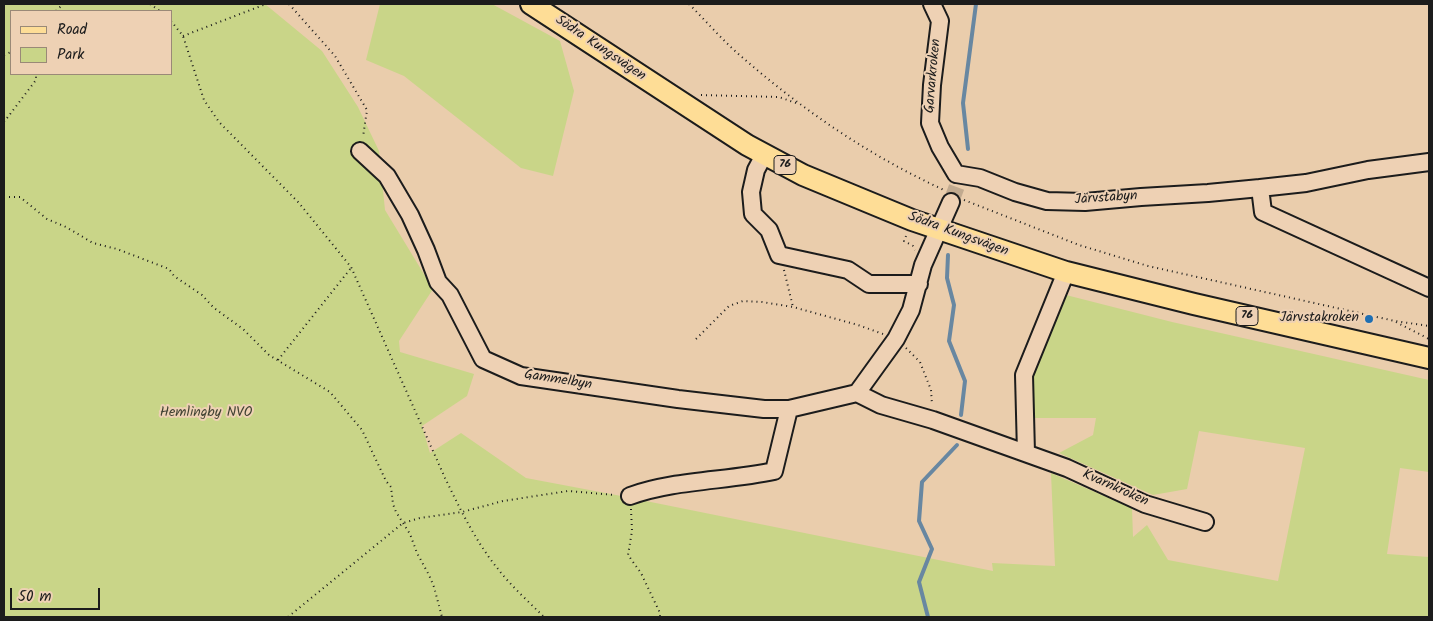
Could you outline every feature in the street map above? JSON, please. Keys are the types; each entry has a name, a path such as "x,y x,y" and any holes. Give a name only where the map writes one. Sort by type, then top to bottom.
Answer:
{"main road":[{"name":"Södra Kungsvägen","path":"531,4 747,146 803,175 912,220 1066,272 1175,300 1429,358"}],"street":[{"name":"Garvarkroken","path":"932,4 940,21 932,85 930,123 955,191"},
{"name":"Gammelbyn","path":"360,151 387,176 410,215 438,282 450,295 483,359 521,376 678,399 764,409 789,409 857,393"},
{"path":"764,155 756,170 751,192 753,214 769,230 780,255 848,270 869,284 920,277"},
{"name":"Järvstabyn","path":"955,191 980,178 1015,192 1047,201 1085,202 1208,193 1306,183 1368,170 1429,162"},
{"path":"1260,188 1263,212 1429,288"},
{"path":"857,393 896,339 911,310 920,277 955,191"},
{"path":"1026,453 1024,376 1066,272"},
{"name":"Kvarnkroken","path":"857,393 881,405 933,420 1067,468 1145,504 1204,522"},
{"path":"630,496 658,489 753,476 774,471 789,409"}],"path":[{"path":"183,36 266,4"},
{"path":"289,4 336,56 367,110 360,151"},
{"path":"689,4 742,57 798,104 840,133 884,159 955,191 978,206 1079,245 1148,266 1395,321 1429,326"},
{"path":"172,21 183,36 204,100 219,122 299,204 351,267 462,512 484,550 499,570 544,617"},
{"path":"4,122 36,80 36,75"},
{"path":"700,95 779,98 798,104"},
{"path":"4,197 20,197 47,218 93,243 117,249 169,270 174,276 202,295 214,308 242,329 269,355 330,392 357,425 391,487 396,512 404,523 429,575 442,617"},
{"path":"912,220 904,241 913,246 920,277"},
{"path":"780,255 793,307"},
{"path":"278,360 351,267"},
{"path":"696,339 728,306 743,301 793,307 858,325 896,339 920,362 931,390 933,420"},
{"path":"1395,321 1429,339"},
{"path":"288,617 404,523 420,518 462,512 503,501 568,492 630,496 632,531 628,555 640,573 660,613 660,617"}],"green space":[{"name":"Hemlingby NVO","path":"4,4 265,4 322,51 358,107 379,151 385,210 433,289 399,341 400,352 474,374 467,396 422,426 430,453 461,433 526,478 993,571 992,563 1055,566 1051,473 1132,508 1133,537 1147,525 1168,560 1278,581 1305,448 1199,431 1187,489 1153,495 1059,453 1093,435 1096,418 1033,418 1032,379 1062,294 1172,322 1429,380 1429,472 1400,468 1387,554 1429,557 1429,617 4,617"},
{"path":"380,4 492,4 560,41 574,91 553,176 521,168 404,76 366,60"}],"waterway":[{"path":"968,149 963,103 976,4"},
{"path":"948,255 947,278 954,305 949,341 965,381 961,415"},
{"path":"928,617 919,582 932,549 919,521 922,482 957,445"}],"tunnel":[{"path":"951,202 957,186"}],"place":[{"name":"Järvstakroken","path":"1369,319"}]}
